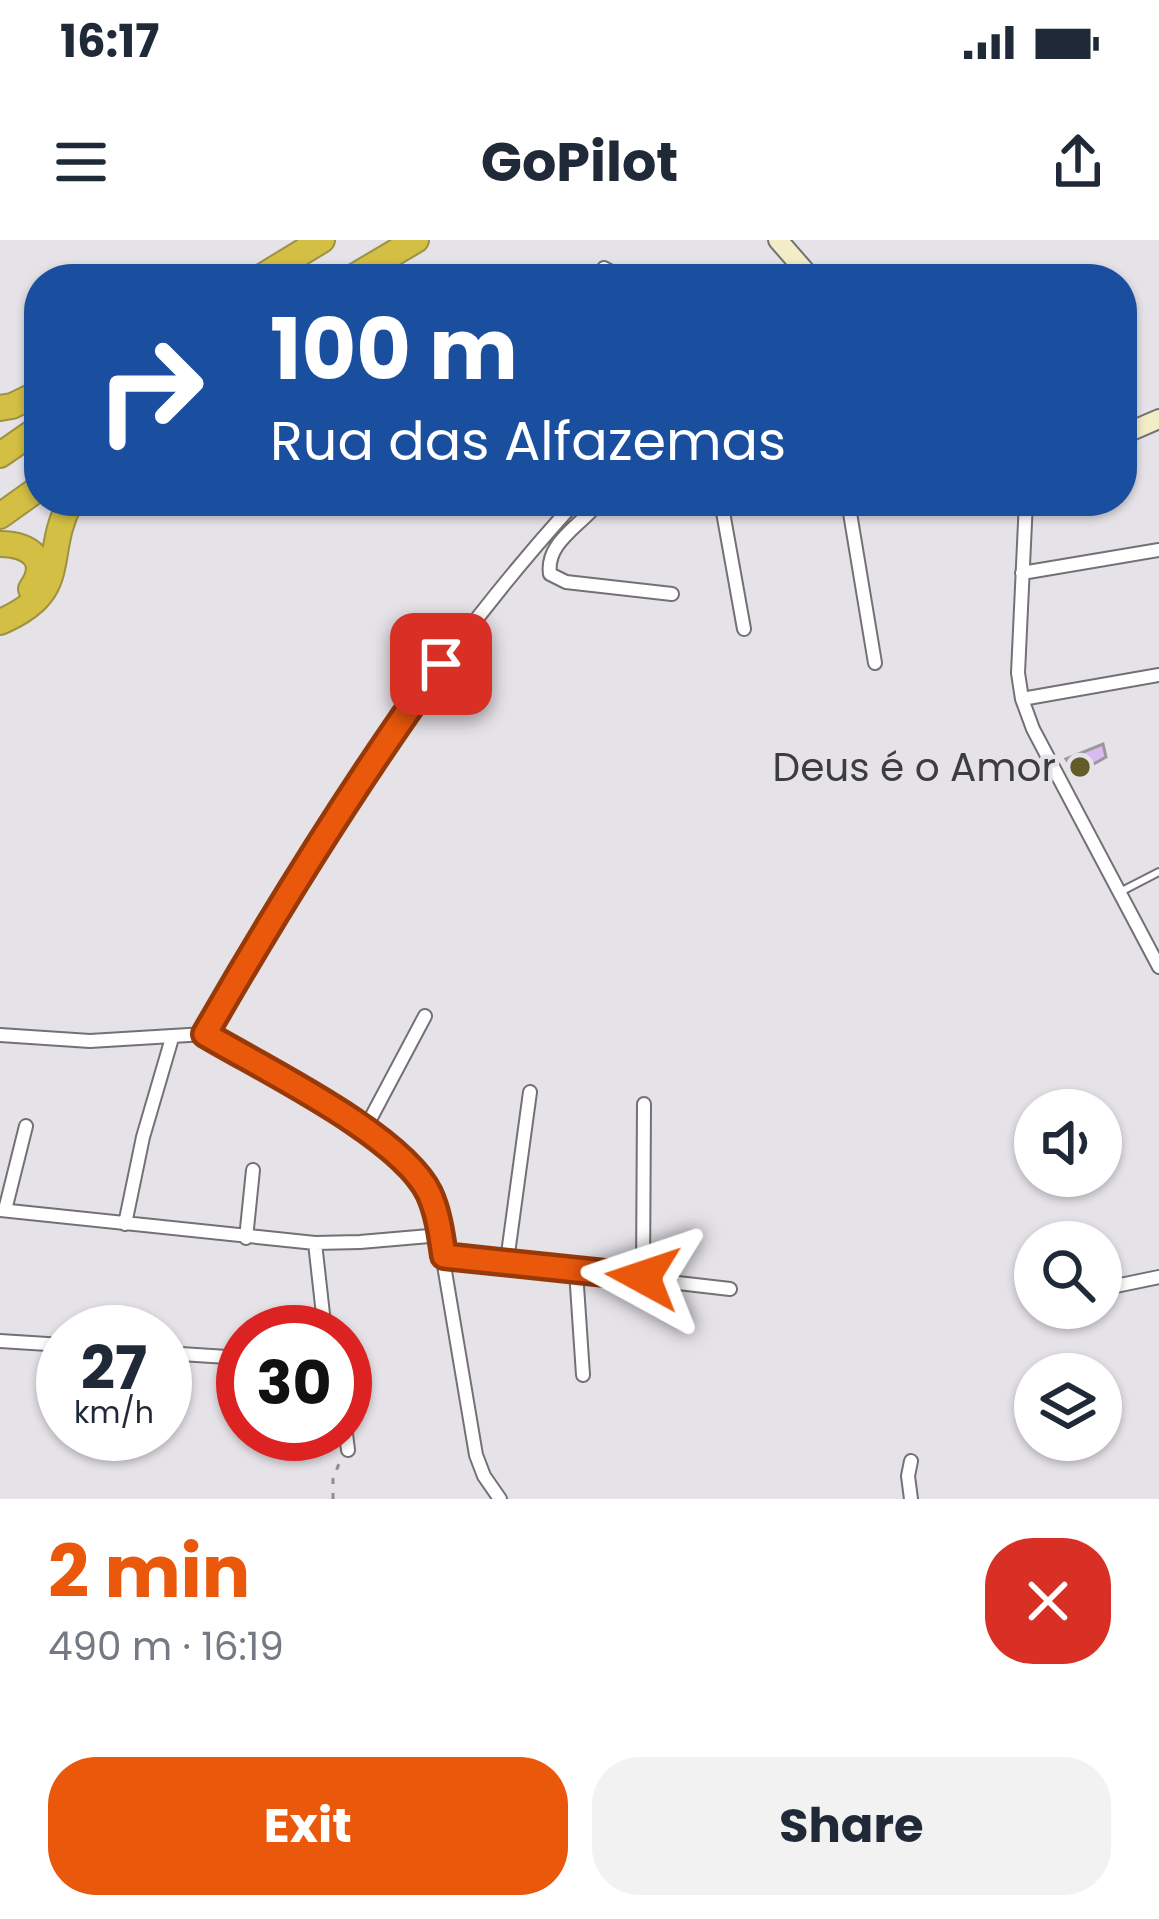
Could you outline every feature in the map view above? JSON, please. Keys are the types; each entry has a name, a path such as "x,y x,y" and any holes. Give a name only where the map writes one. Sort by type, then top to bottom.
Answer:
{"highway":[{"path":"283,264 322,240"},
{"path":"375,264 416,240"},
{"path":"0,621 39,600 50,583 65,516"},
{"path":"0,544 21,545 34,554 38,568 36,584 0,621"}],"street":[{"path":"778,240 799,264"},
{"path":"205,1034 273,916 393,731 465,632 563,516"},
{"path":"586,516 552,551 550,574 566,582 671,594"},
{"path":"725,516 744,628"},
{"path":"850,516 874,663"},
{"path":"1024,516 1018,674 1022,699 1033,729 1159,967"},
{"path":"1022,573 1159,550"},
{"path":"1022,699 1155,676 1159,692"},
{"path":"365,1129 425,1016"},
{"path":"0,1034 91,1041 205,1034 365,1129 414,1170 428,1191 441,1234 476,1455 500,1499"},
{"path":"125,1224 172,1038"},
{"path":"507,1262 530,1092"},
{"path":"643,1277 644,1104"},
{"path":"26,1126 2,1210 315,1243 441,1234"},
{"path":"246,1238 253,1170"},
{"path":"315,1243 322,1305"},
{"path":"444,1256 730,1289"},
{"path":"576,1271 583,1375"},
{"path":"1122,1285 1159,1277"},
{"path":"0,1341 36,1344"},
{"path":"911,1461 911,1499"}],"lane":[{"path":"1120,892 1159,872"}],"path":[{"path":"333,1499 340,1461"}],"building":[{"name":"Deus é o Amor","path":"1103,744 1106,757 1076,774 1066,759"}],"place":[{"name":"Deus é o Amor","path":"1080,767"}],"route":[{"path":"441,664 273,916 205,1034 394,1151 428,1191 444,1256 643,1277"}]}
